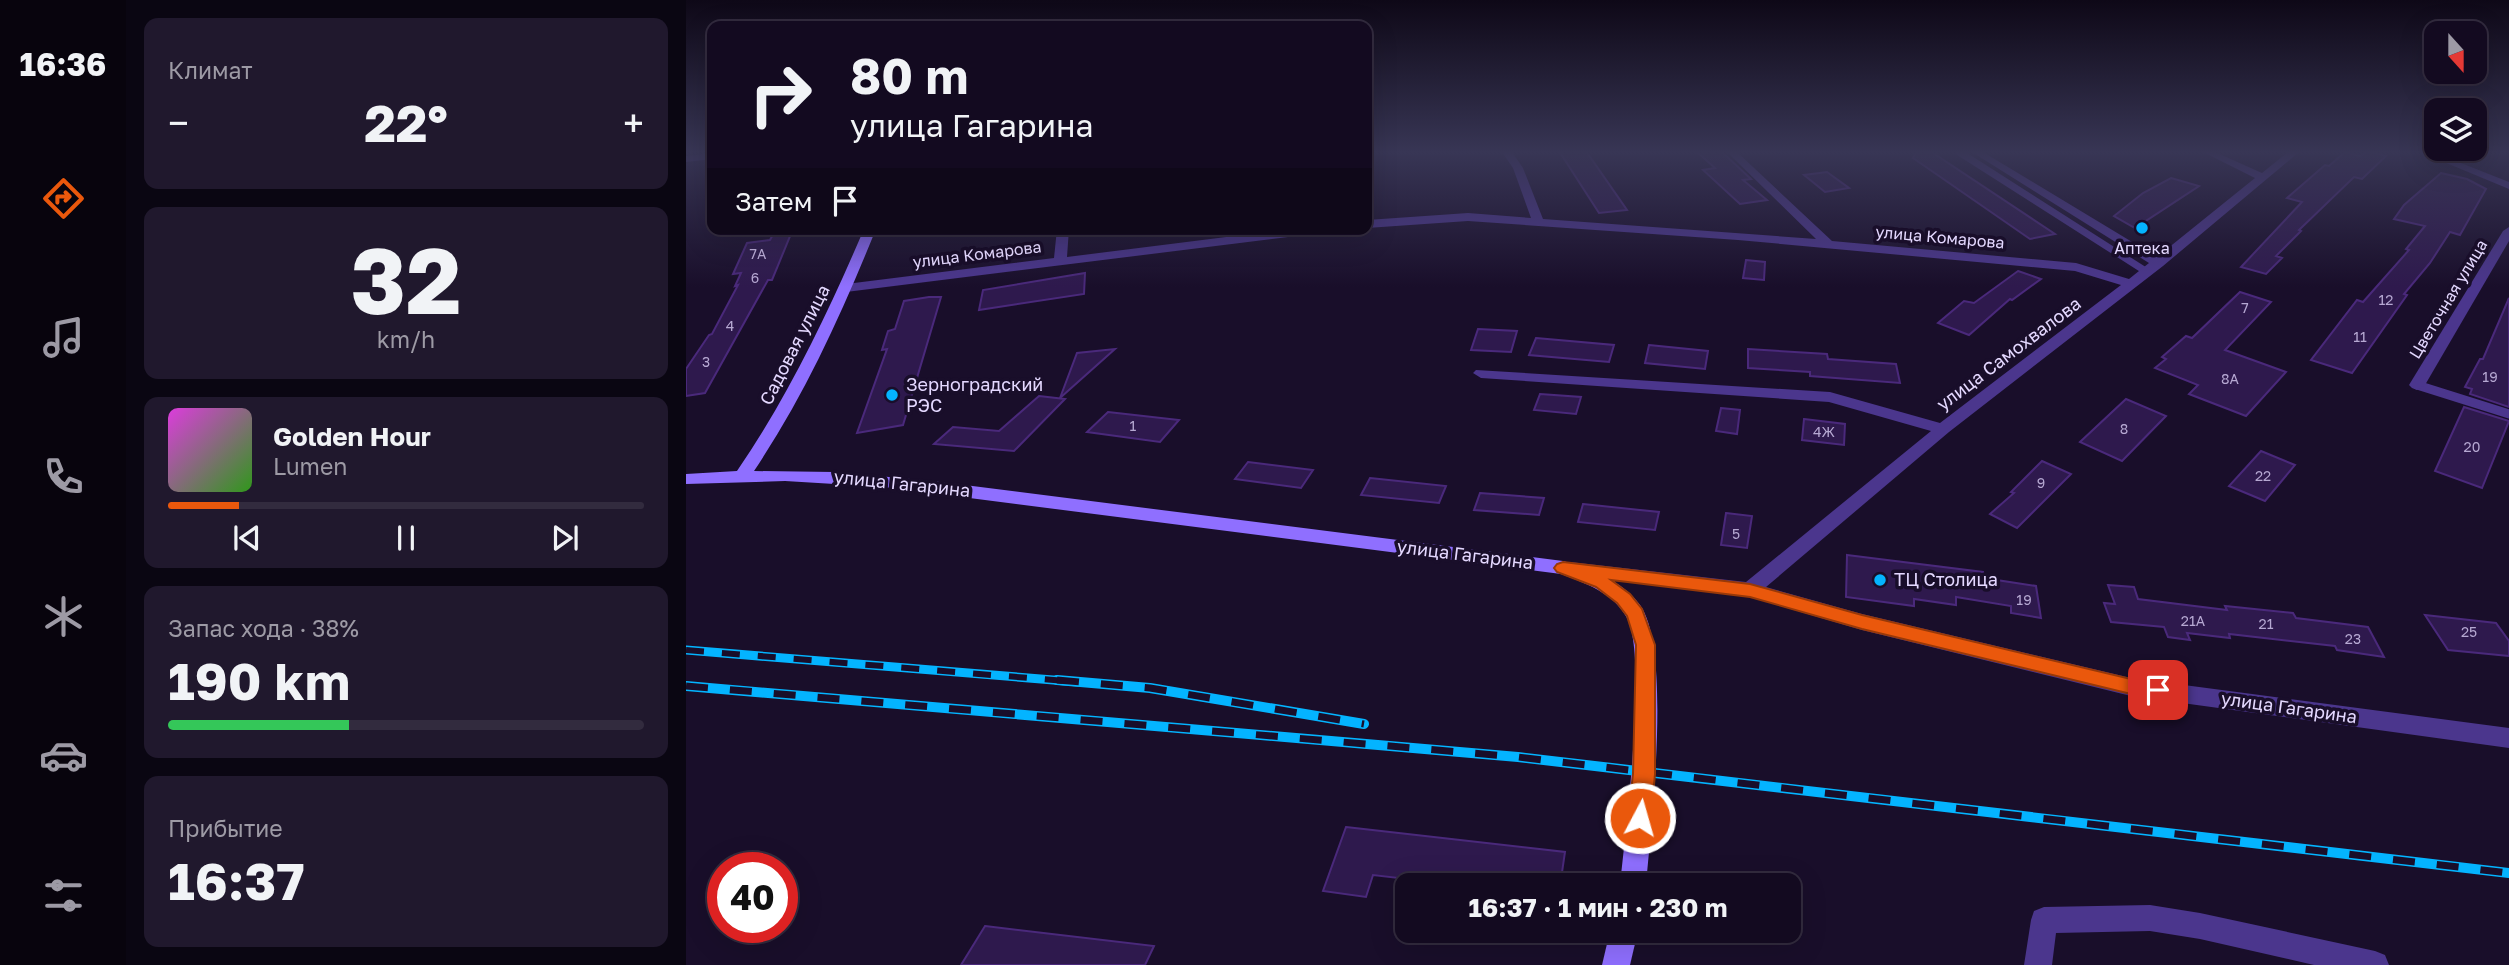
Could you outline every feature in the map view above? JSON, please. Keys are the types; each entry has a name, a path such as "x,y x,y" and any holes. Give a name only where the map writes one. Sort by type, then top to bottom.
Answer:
{"street":[{"path":"1529,197 1539,223"},
{"path":"1779,197 1828,244"},
{"path":"2046,197 2152,267"},
{"name":"улица Самохвалова","path":"1750,590 1943,429 2131,284 2235,197"},
{"name":"улица Комарова","path":"1372,223 1468,216 1738,236 2076,267 2131,284"},
{"name":"Цветочная улица","path":"2417,385 2509,231"},
{"name":"Садовая улица","path":"744,474 769,439 846,288 868,235"},
{"path":"1060,261 1062,235"},
{"name":"улица Комарова","path":"846,288 1271,235"},
{"path":"1481,373 1830,397 1943,429"},
{"name":"улица Гагарина","path":"686,479 744,474 829,476 1750,590 1862,622 2131,687 2509,738"},
{"path":"1563,568 1602,583 1623,598 1636,614 1645,645 1644,774 1634,873"},
{"path":"2038,965 2044,920 2150,918 2200,926 2375,965"},
{"path":"1616,965 1621,943"}],"lane":[{"path":"2035,197 2152,267"},
{"path":"2417,385 2509,414"}],"building":[{"path":"1589,197 1618,197 1627,210 1599,213"},
{"path":"1732,197 1763,197 1767,200 1740,204"},
{"path":"1969,197 1999,197 2055,234 2030,239"},
{"path":"2138,197 2182,197 2135,228 2114,216"},
{"path":"2333,197 2276,256 2282,258 2266,274 2241,267 2302,202 2287,198"},
{"path":"2413,197 2481,197 2460,235 2450,232 2430,263 2404,294 2407,295 2352,373 2311,360 2357,300 2363,302 2409,250 2406,249 2425,226 2394,219"},
{"path":"773,235 791,235 772,280 768,280 705,393 686,396 686,369 712,334 738,285 735,286 741,273 733,274 747,243 770,240"},
{"path":"1746,260 1765,262 1764,280 1743,278"},
{"path":"2018,271 2041,279 2010,299 1969,335 1938,323 1964,301 1974,303"},
{"path":"1085,273 1084,294 979,310 983,290"},
{"path":"2240,292 2271,302 2225,350 2286,372 2246,416 2189,394 2198,385 2155,368 2166,359 2162,357 2186,336 2192,338"},
{"path":"941,297 903,425 857,433 887,349 882,350 888,331 895,329 904,301"},
{"path":"2509,298 2509,407 2470,394 2472,389 2465,387 2480,359 2483,359"},
{"path":"1478,329 1517,331 1511,352 1471,350"},
{"path":"1536,338 1614,345 1609,362 1529,355"},
{"path":"1649,345 1708,351 1705,369 1645,363"},
{"path":"1115,349 1060,398 1077,353"},
{"path":"1748,349 1827,354 1828,359 1896,364 1900,383 1810,376 1810,372 1748,368"},
{"path":"1540,394 1581,397 1576,414 1534,410"},
{"path":"1039,396 1065,399 1014,451 934,444 953,427 999,431"},
{"path":"2126,399 2166,416 2122,461 2080,442"},
{"path":"2464,407 2509,421 2482,488 2435,471"},
{"path":"1721,408 1740,410 1737,434 1716,431"},
{"path":"1108,412 1179,420 1160,442 1087,432"},
{"path":"1804,419 1845,424 1844,445 1802,440"},
{"path":"2261,451 2295,465 2265,501 2229,486"},
{"path":"2042,461 2071,474 2017,528 1990,514 2014,493 2011,492"},
{"path":"1248,462 1313,470 1301,488 1235,479"},
{"path":"1370,478 1446,486 1439,503 1361,495"},
{"path":"1480,493 1544,498 1539,515 1474,510"},
{"path":"1583,504 1659,512 1655,530 1578,522"},
{"path":"1726,513 1752,516 1747,548 1721,545"},
{"path":"1847,555 1983,572 1984,578 2036,586 2041,618 2011,613 2011,606 1956,597 1956,605 1914,599 1914,606 1846,597"},
{"path":"2108,585 2134,587 2138,599 2227,610 2225,606 2293,613 2296,618 2368,627 2384,657 2337,650 2335,646 2229,634 2230,638 2187,633 2190,640 2168,637 2164,627 2111,622 2104,603 2115,604"},
{"path":"2425,615 2496,623 2509,641 2509,656 2448,650"},
{"path":"1346,827 1565,852 1562,873 1395,873 1395,878 1373,875 1366,897 1323,891"},
{"path":"985,926 1154,946 1145,965 961,965"}],"railway":[{"path":"686,650 1078,682"},
{"path":"1057,680 1150,688 1364,724"},
{"path":"686,686 1518,757 2509,873"}],"place":[{"name":"Аптека","path":"2142,228"},
{"name":"Зерноградский РЭС","path":"892,395"},
{"name":"ТЦ Столица","path":"1880,580"}],"route":[{"path":"1640,818 1644,774 1645,645 1636,614 1623,598 1602,583 1563,568 1750,590 1862,622 2131,687 2158,690"}]}
